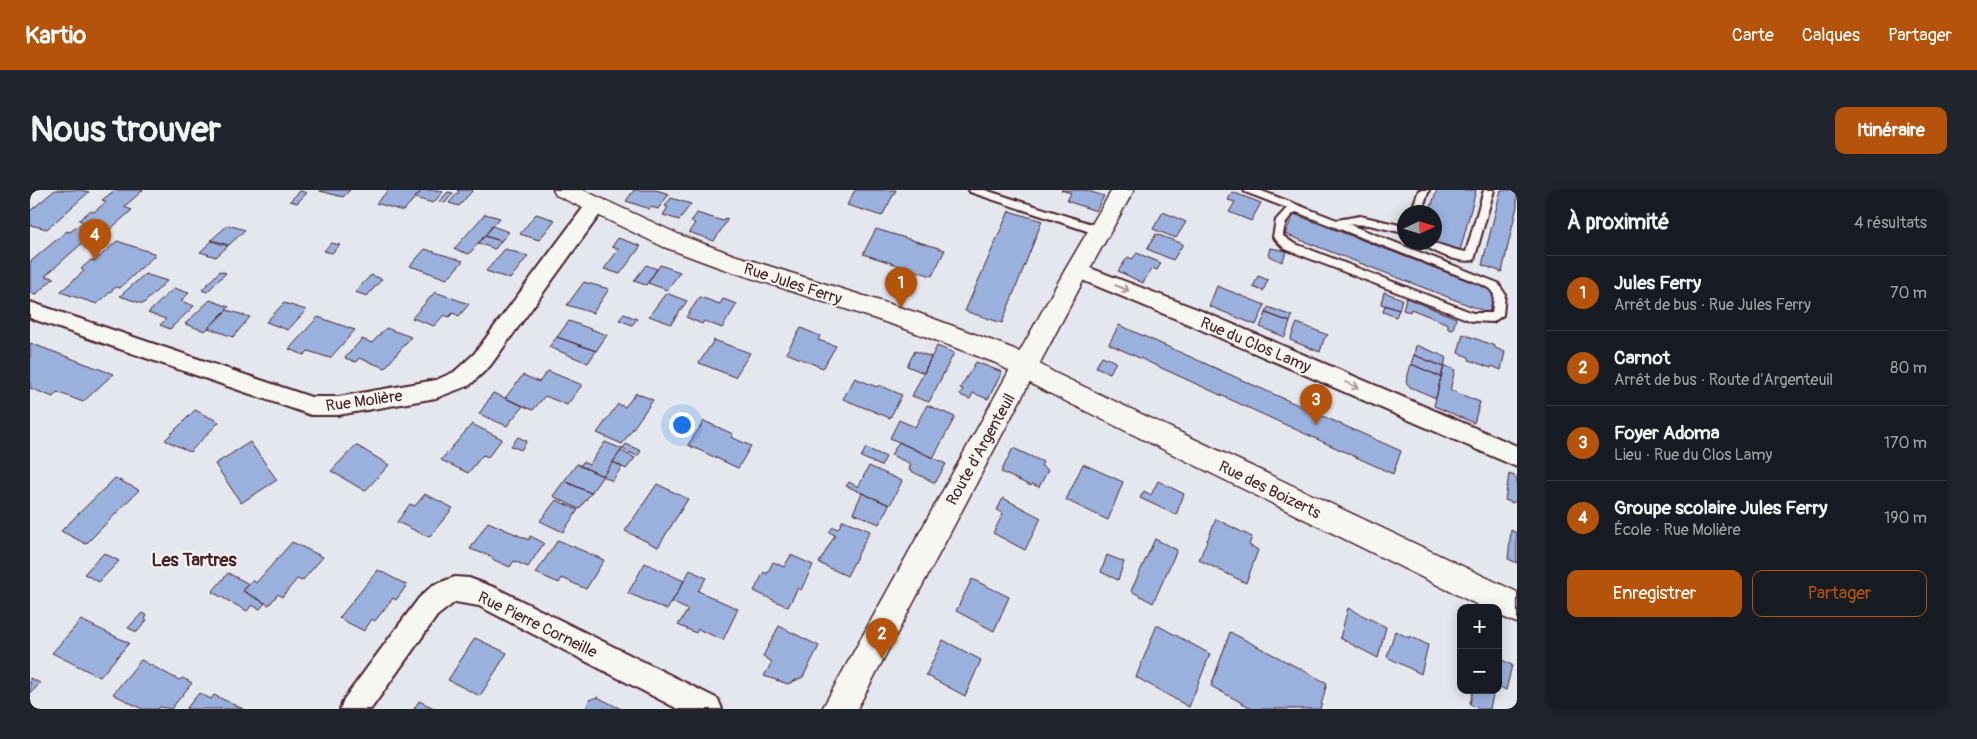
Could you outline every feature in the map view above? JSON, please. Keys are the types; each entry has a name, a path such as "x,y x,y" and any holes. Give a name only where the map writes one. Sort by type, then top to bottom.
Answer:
{"street":[{"name":"Rue Jules Ferry","path":"564,190 672,241 726,262 912,321 1005,356 1024,367"},
{"name":"Route d'Argenteuil","path":"839,709 1077,270 1123,190"},
{"name":"Rue Molière","path":"30,310 312,406 338,406 436,389 450,386 464,379 482,360 596,205"},
{"name":"Rue du Clos Lamy","path":"1077,270 1189,315 1517,458"},
{"name":"Rue des Boizerts","path":"1024,367 1046,380 1517,608"},
{"name":"Rue Pierre Corneille","path":"354,709 428,607 442,593 457,588 487,597 708,709"}],"lane":[{"path":"974,190 1100,231"},
{"path":"1249,190 1494,286 1500,294 1497,315 1493,318 1472,317 1289,246 1278,238 1278,225 1286,212 1294,208"},
{"path":"1419,205 1424,190"},
{"path":"1442,250 1470,257 1489,190"},
{"path":"1336,225 1344,220 1361,220 1397,228"}],"building":[{"path":"55,190 81,190 89,192 47,229 30,225 30,211"},
{"path":"115,190 143,190 124,207 132,210 97,241 88,238 45,276 54,278 35,295 30,293 30,262 67,231 70,232 83,222 79,220 90,211 94,212 106,202 102,200"},
{"path":"320,190 350,190 343,197 320,191"},
{"path":"389,190 422,190 403,211 376,203"},
{"path":"422,190 438,190 443,192 433,203 415,198"},
{"path":"457,190 473,190 459,206 449,203 459,191"},
{"path":"634,190 656,190 669,194 658,209 651,207 650,209 626,201"},
{"path":"855,190 896,190 882,216 847,205"},
{"path":"1061,190 1085,190 1104,196 1096,211 1067,201 1071,193"},
{"path":"1437,190 1476,190 1460,251 1442,245 1442,205 1432,205"},
{"path":"1501,190 1517,190 1517,206 1502,272 1482,265"},
{"path":"300,191 307,193 297,203 290,201"},
{"path":"448,192 453,193 445,203 439,201"},
{"path":"1232,192 1261,203 1251,221 1229,212 1235,202 1228,200"},
{"path":"671,198 691,204 679,220 663,215 668,207 665,206"},
{"path":"1009,211 1042,221 1002,323 965,311"},
{"path":"1163,212 1186,222 1176,238 1153,229"},
{"path":"697,213 723,221 725,218 728,219 714,241 689,232 695,223 691,222"},
{"path":"485,214 500,218 469,254 454,249"},
{"path":"536,214 555,220 539,240 520,234"},
{"path":"1294,214 1495,291 1489,313 1285,234"},
{"path":"228,225 245,230 229,245 211,240"},
{"path":"492,226 509,232 501,241 485,236"},
{"path":"876,229 945,250 932,276 863,254"},
{"path":"1156,234 1183,244 1173,260 1147,249"},
{"path":"485,236 501,241 495,249 478,243"},
{"path":"618,238 641,246 620,274 604,269 619,249 612,247"},
{"path":"117,241 156,254 120,288 116,287 97,304 60,292 84,271 81,269 91,260 95,261"},
{"path":"212,241 228,246 216,257 200,252"},
{"path":"331,243 340,245 332,253 324,251"},
{"path":"1270,248 1287,251 1282,262 1268,255"},
{"path":"425,249 463,261 447,279 410,266"},
{"path":"505,249 528,256 510,279 486,271"},
{"path":"1137,253 1161,263 1157,270 1152,268 1143,283 1118,271 1128,257 1132,259"},
{"path":"646,265 657,269 646,285 634,281"},
{"path":"660,265 680,272 667,290 648,283"},
{"path":"220,271 226,273 207,292 202,290"},
{"path":"145,274 167,281 143,304 120,296"},
{"path":"371,275 382,279 367,296 355,292"},
{"path":"1258,276 1268,280 1263,291 1253,287"},
{"path":"584,282 609,289 593,313 567,305"},
{"path":"1217,286 1265,305 1256,325 1209,306"},
{"path":"174,288 189,293 181,301 194,306 170,329 160,325 166,319 148,313"},
{"path":"435,292 469,304 459,316 453,313 449,317 444,315 434,326 412,318"},
{"path":"1384,292 1402,299 1399,310 1381,304"},
{"path":"666,293 687,301 671,324 649,316"},
{"path":"700,297 720,304 723,299 737,304 722,328 704,321 702,324 686,317"},
{"path":"1406,298 1456,318 1453,330 1448,329 1448,324 1411,309 1410,312 1403,310"},
{"path":"210,300 229,307 205,331 185,324"},
{"path":"284,303 306,310 288,330 266,322"},
{"path":"1385,305 1399,310 1396,317 1383,312"},
{"path":"1268,307 1292,316 1290,322 1266,313"},
{"path":"227,310 250,317 233,337 208,328"},
{"path":"1266,313 1290,322 1285,337 1260,327"},
{"path":"624,314 637,319 632,325 619,320"},
{"path":"318,317 355,330 330,358 308,351 304,355 289,349"},
{"path":"569,321 607,335 596,351 557,337"},
{"path":"1297,323 1328,335 1324,339 1320,352 1290,340"},
{"path":"1119,325 1401,451 1393,474 1109,344"},
{"path":"386,328 411,337 385,368 359,358 356,362 345,358 362,339 372,343"},
{"path":"801,328 820,336 818,340 836,346 823,368 786,353"},
{"path":"1463,334 1495,346 1495,348 1505,352 1501,370 1469,360 1469,357 1458,353"},
{"path":"557,337 596,351 588,363 549,347"},
{"path":"714,340 750,353 735,377 699,363"},
{"path":"30,343 113,374 83,402 57,392 53,397 30,388"},
{"path":"1416,345 1446,357 1444,367 1414,355"},
{"path":"937,346 954,353 929,402 912,396"},
{"path":"915,351 931,357 924,373 907,366"},
{"path":"1414,355 1444,367 1441,377 1411,364"},
{"path":"1102,356 1116,362 1110,373 1096,367"},
{"path":"976,362 1002,372 988,399 973,393 970,399 960,395 963,389 960,388"},
{"path":"1411,364 1441,377 1436,398 1410,387 1406,382"},
{"path":"1444,365 1455,370 1450,390 1480,402 1474,423 1434,406"},
{"path":"548,371 582,385 567,405 545,396 533,410 505,398 523,375 539,382"},
{"path":"855,378 877,387 879,385 902,395 890,418 843,399"},
{"path":"493,393 523,406 507,426 479,414"},
{"path":"636,393 653,400 622,444 597,433 618,404 625,407"},
{"path":"927,405 955,417 933,458 890,438 899,420 915,427"},
{"path":"195,410 219,422 190,452 165,440"},
{"path":"704,421 733,434 731,437 751,446 738,468 688,445"},
{"path":"472,424 502,439 488,457 483,455 468,473 441,460"},
{"path":"518,437 527,441 521,450 511,446"},
{"path":"250,442 277,480 241,503 215,464"},
{"path":"605,442 622,449 603,476 580,466 583,462 589,465"},
{"path":"899,442 946,464 935,483 909,470 911,464 891,455"},
{"path":"626,444 641,451 637,456 622,449"},
{"path":"356,445 389,465 365,491 331,471"},
{"path":"866,448 886,457 881,466 861,457"},
{"path":"1013,448 1043,462 1041,466 1048,470 1039,487 1032,484 1031,486 1001,472"},
{"path":"621,451 635,458 626,469 613,462"},
{"path":"613,462 622,467 612,481 603,476"},
{"path":"577,464 603,476 591,493 564,481"},
{"path":"1083,464 1123,482 1108,520 1066,500"},
{"path":"869,466 902,481 890,505 846,486 849,482 858,487"},
{"path":"1509,474 1517,477 1517,502 1513,503 1505,500"},
{"path":"115,478 139,490 86,544 61,531"},
{"path":"564,481 591,493 579,509 553,496"},
{"path":"1158,481 1184,494 1176,515 1140,498 1144,491 1151,495"},
{"path":"657,484 688,499 658,547 625,531"},
{"path":"862,493 889,505 879,524 853,513"},
{"path":"425,494 453,508 429,537 397,522 410,504 415,506"},
{"path":"1003,498 1041,518 1025,550 993,533 1003,514 997,510"},
{"path":"556,500 578,510 563,532 540,521"},
{"path":"1216,519 1252,537 1249,545 1258,550 1246,583 1199,560"},
{"path":"843,520 870,531 847,576 819,563 835,535 829,532 833,527 838,529"},
{"path":"488,522 529,540 530,536 544,543 528,567 514,561 510,567 492,559 493,557 470,549"},
{"path":"1511,530 1517,533 1517,563 1508,559"},
{"path":"1155,539 1177,550 1153,603 1131,591"},
{"path":"558,540 604,560 586,589 562,578 559,583 536,573"},
{"path":"292,542 323,557 302,581 297,579 282,597 278,594 269,605 243,591 253,580 256,583"},
{"path":"104,553 119,561 99,582 84,574"},
{"path":"791,555 813,565 801,590 798,588 788,607 754,591 764,572 767,574 773,562 784,567"},
{"path":"1107,555 1124,562 1118,580 1101,572"},
{"path":"645,563 684,581 667,610 628,593"},
{"path":"378,570 407,585 396,600 393,598 375,621 372,619 364,631 339,618"},
{"path":"690,570 706,578 698,591 738,609 723,640 698,629 696,633 678,625 688,610 672,602"},
{"path":"228,573 249,584 243,591 265,603 260,609 252,605 247,611 212,592"},
{"path":"972,579 1009,597 994,631 956,611"},
{"path":"1348,608 1386,627 1378,658 1340,638"},
{"path":"142,613 147,616 145,619 147,620 137,632 128,628"},
{"path":"81,620 129,643 100,677 52,653"},
{"path":"1157,625 1210,654 1189,707 1136,677"},
{"path":"779,626 819,646 803,677 788,684 764,676 772,662 763,656"},
{"path":"1395,631 1428,645 1421,674 1387,657"},
{"path":"1230,632 1327,683 1320,709 1253,709 1211,686"},
{"path":"475,638 507,653 480,696 448,680"},
{"path":"943,640 981,660 965,696 926,675"},
{"path":"141,660 179,680 183,678 192,683 171,709 160,707 158,709 142,709 113,694"},
{"path":"1502,660 1512,665 1506,690 1502,688"},
{"path":"30,678 40,683 30,694"},
{"path":"199,693 211,699 214,695 243,709 186,709"},
{"path":"1472,694 1493,694 1490,709 1479,709 1470,704"},
{"path":"597,697 621,709 586,709 589,700"},
{"path":"419,701 436,709 414,709"}],"place":[{"name":"Groupe scolaire Jules Ferry","path":"95,260"},
{"name":"Jules Ferry","path":"901,308"},
{"name":"Foyer Adoma","path":"1316,425"},
{"name":"Carnot","path":"882,659"}],"district":[{"name":"Les Tartres","path":"194,560"}]}
